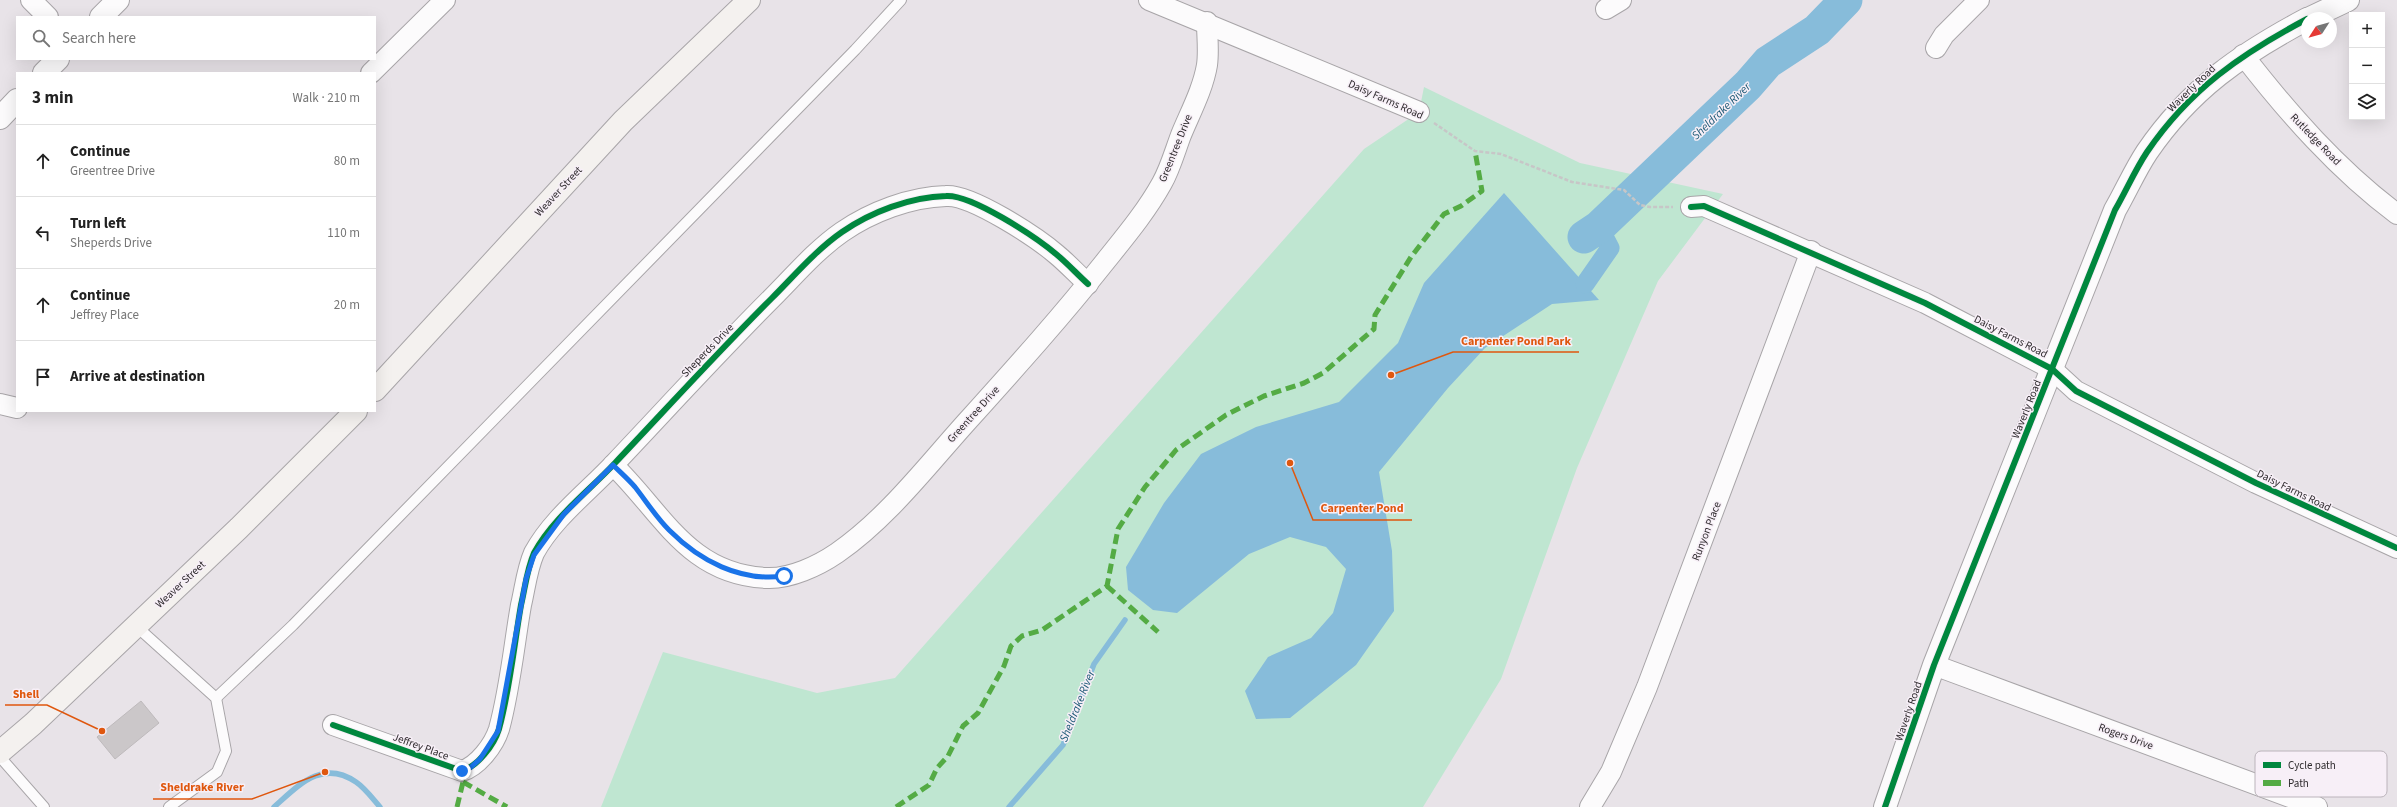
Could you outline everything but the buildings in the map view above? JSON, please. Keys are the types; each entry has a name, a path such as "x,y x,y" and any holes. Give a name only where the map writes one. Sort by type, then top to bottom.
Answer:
{"main road":[{"name":"Weaver Street","path":"376,389 622,121 749,0"},
{"name":"Weaver Street","path":"0,752 33,724 239,528 355,412"}],"street":[{"path":"31,0 47,16"},
{"path":"102,16 118,0"},
{"path":"372,72 445,0"},
{"name":"Daisy Farms Road","path":"1149,0 1180,4 1206,22 1419,112"},
{"path":"1936,48 1944,35 1979,0"},
{"path":"2323,12 2348,0"},
{"name":"Greentree Drive","path":"613,465 634,485 668,529 695,553 720,567 739,574 768,578 784,576 814,567 837,553 882,516 1062,316 1130,231 1162,182 1199,89 1207,64 1206,22"},
{"name":"Waverly Road","path":"1885,807 1934,665 2115,210 2147,152 2178,112 2243,55 2301,22"},
{"name":"Rutledge Road","path":"2243,55 2270,91 2323,148 2368,191 2397,214"},
{"path":"45,72 57,60"},
{"path":"0,118 16,101"},
{"name":"Sheperds Drive","path":"492,741 498,731 526,579 534,555 564,514 613,465 711,359 817,253 841,232 858,222 899,205 949,195 971,201 1003,219 1056,253 1088,284"},
{"name":"Daisy Farms Road","path":"1691,207 1704,206 1811,251 1925,303 2052,369 2076,391 2256,483 2397,548"},
{"name":"Runyon Place","path":"1590,807 1611,772 1647,687 1811,251"},
{"path":"0,404 16,408"},
{"name":"Rogers Drive","path":"1934,665 2255,784"},
{"name":"Jeffrey Place","path":"334,725 462,771 470,768 480,759 492,741"},
{"name":"Rogers Drive","path":"2290,797 2317,807"}],"lane":[{"path":"216,698 293,625 850,55 901,0"},
{"path":"136,626 216,698 226,751 217,772 169,807"},
{"path":"0,757 44,807"}],"green space":[{"path":"1424,87 1580,163 1723,194 1658,281 1577,468 1501,679 1423,807 601,807 663,652 817,693 895,678 1364,149 1419,112"}],"water":[{"path":"1504,193 1599,300 1552,304 1485,348 1448,388 1379,472 1392,551 1394,611 1356,665 1290,718 1256,719 1245,691 1268,657 1311,638 1333,613 1346,569 1326,547 1290,537 1249,554 1177,613 1153,610 1128,590 1126,567 1164,503 1201,454 1256,427 1339,402 1398,343 1424,283"}],"waterway":[{"name":"Sheldrake River","path":"1584,237 1599,227 1748,85 1768,62 1817,30 1846,0"},
{"name":"Sheldrake River","path":"1585,284 1610,248 1599,227"},
{"name":"Sheldrake River","path":"1009,807 1063,745 1094,664 1125,620"},
{"name":"Sheldrake River","path":"274,807 302,783 322,774 332,773 344,776 359,784 380,807"}],"marked path":[{"path":"896,807 929,785 937,768 948,756 963,726 978,713 1004,666 1011,646 1022,636 1042,630 1107,586 1118,529 1145,487 1176,450 1226,415 1264,396 1304,383 1323,373 1374,329 1375,315 1411,257 1444,214 1461,206 1482,191 1475,151"},
{"path":"1107,586 1158,632"},
{"path":"457,807 464,778"},
{"path":"463,782 507,807"}],"cycle path":[{"path":"1885,807 1934,665 2115,210 2147,152 2181,110 2199,91 2239,60 2301,22"},
{"path":"333,725 462,771 474,765 485,754 499,729 512,667 521,605 528,572 534,553 542,540 561,517 605,474 712,359 823,247 853,225 878,212 919,199 946,196 957,197 987,209 1034,237 1060,257 1088,284"},
{"path":"1691,207 1704,206 1925,303 2052,369 2076,391 2256,483 2397,548"}],"place":[{"name":"Carpenter Pond Park","path":"1391,375"},
{"name":"Carpenter Pond","path":"1290,463"},
{"name":"Shell","path":"102,731"},
{"name":"Sheldrake River","path":"325,772"}],"route":[{"path":"462,771 470,768 480,759 498,731 526,579 534,555 545,536 564,514 613,465 634,485 668,529 695,553 720,567 739,574 768,578 784,576"}]}
